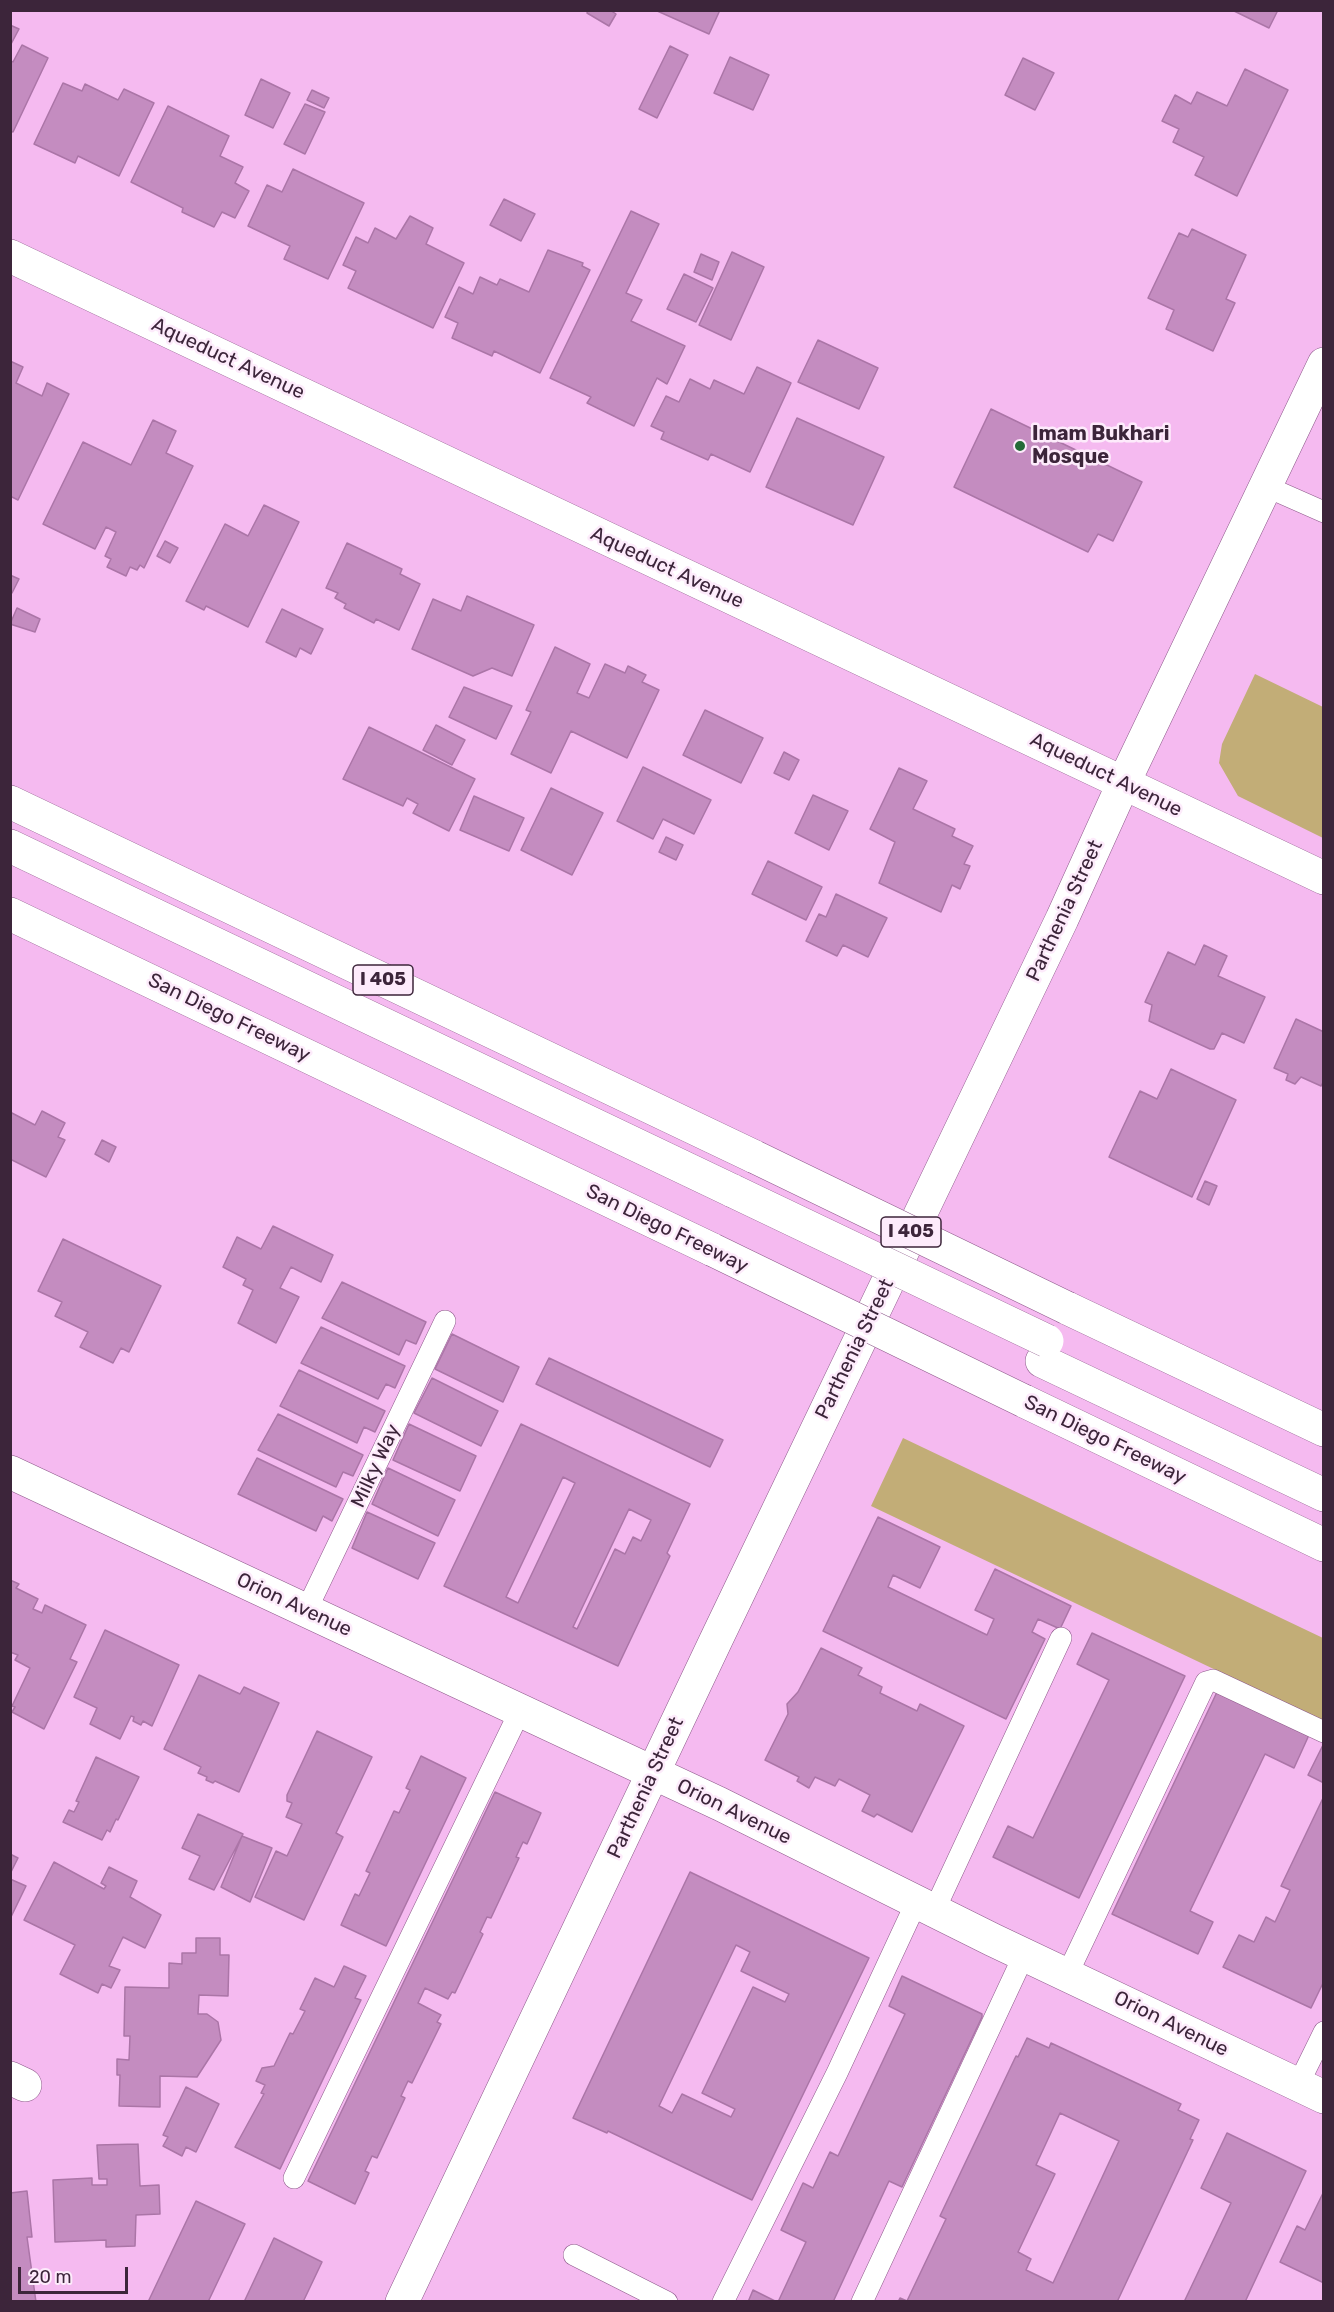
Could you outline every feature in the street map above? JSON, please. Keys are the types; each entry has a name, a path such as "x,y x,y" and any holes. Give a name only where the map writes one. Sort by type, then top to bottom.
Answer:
{"main road":[{"name":"Aqueduct Avenue","path":"10,256 1323,878"},
{"name":"Parthenia Street","path":"402,2301 1062,919 1124,782 1323,364"},
{"name":"I 405","path":"10,802 1323,1430"},
{"path":"10,846 732,1202"},
{"path":"10,868 732,1202 1045,1351 1323,1495"},
{"name":"San Diego Freeway","path":"10,914 1323,1545"},
{"path":"1045,1351 1323,1472"},
{"name":"Orion Avenue","path":"10,1472 653,1773 1024,1955 1311,2091"}],"lane":[{"path":"1265,486 1323,512"},
{"name":"Milky Way","path":"306,1611 445,1321"},
{"path":"723,2301 837,2073 925,1907 1061,1638"},
{"path":"1068,1975 1206,1682 1213,1680 1323,1732"},
{"path":"294,2178 520,1711"},
{"path":"861,2301 1024,1955"},
{"path":"1311,2091 1323,2032"},
{"path":"574,2255 668,2301"}],"shaded area":[{"path":"1255,674 1323,707 1323,838 1238,796 1219,763 1222,744"},
{"path":"903,1438 1323,1638 1323,1721 871,1506"}],"building":[{"path":"588,10 610,10 616,14 609,26 587,13"},
{"path":"655,10 720,10 709,34"},
{"path":"1232,10 1278,10 1269,28"},
{"path":"10,25 19,29 10,46"},
{"path":"22,45 48,58 13,132 10,131 10,60 13,62"},
{"path":"670,46 688,55 657,118 639,109"},
{"path":"730,57 769,75 753,110 714,93"},
{"path":"1023,58 1054,73 1035,110 1005,95"},
{"path":"1245,69 1288,90 1237,196 1195,175 1204,157 1173,142 1179,129 1162,121 1175,95 1191,104 1197,92 1227,106"},
{"path":"261,79 290,93 273,128 245,115"},
{"path":"63,83 82,91 85,84 118,100 124,89 154,103 119,176 78,156 75,163 34,144"},
{"path":"312,90 329,98 324,108 307,100"},
{"path":"305,104 325,112 305,154 284,144"},
{"path":"168,106 229,136 220,156 243,167 235,183 249,191 235,218 222,212 214,227 182,212 183,208 131,182"},
{"path":"293,169 364,203 328,279 284,259 290,246 248,226 267,185 282,192"},
{"path":"504,199 535,214 521,241 490,225"},
{"path":"631,211 659,224 626,293 642,300 631,321 685,346 667,384 657,378 634,426 587,403 591,397 550,378"},
{"path":"410,216 433,228 426,244 464,263 433,328 348,288 356,271 343,265 356,237 368,243 375,228 396,239"},
{"path":"1192,229 1246,255 1226,299 1235,303 1213,351 1166,329 1174,310 1148,298 1179,233 1188,237"},
{"path":"548,250 583,263 582,266 590,270 540,373 494,351 492,356 452,338 458,323 445,317 459,287 473,294 480,277 497,285 500,279 529,292"},
{"path":"732,252 764,267 731,340 699,325"},
{"path":"701,254 719,262 712,280 694,272"},
{"path":"684,274 713,288 696,322 667,309"},
{"path":"818,340 878,368 859,409 798,382"},
{"path":"10,361 23,367 16,383 42,396 47,383 69,394 18,500 10,496"},
{"path":"757,367 791,383 750,472 711,454 708,460 661,439 664,432 651,426 666,396 679,402 690,379 710,389 714,380 744,394"},
{"name":"Imam Bukhari Mosque","path":"991,409 1142,482 1113,541 1098,534 1088,552 954,487"},
{"path":"797,418 884,457 853,525 766,487"},
{"path":"153,420 176,431 166,453 193,466 144,568 140,565 137,570 130,567 126,576 107,567 111,559 105,556 116,532 106,527 95,549 43,524 83,442 131,465"},
{"path":"264,505 299,522 248,627 206,606 204,610 186,601 225,524 248,536"},
{"path":"165,541 178,548 170,563 157,556"},
{"path":"347,543 402,569 400,574 420,584 399,630 376,619 374,623 344,608 346,604 335,598 338,593 326,588"},
{"path":"10,575 19,579 12,593 10,592"},
{"path":"467,596 534,625 512,676 492,668 473,676 412,649 433,599 461,611"},
{"path":"17,608 40,619 35,632 10,624"},
{"path":"282,609 323,629 311,654 300,648 296,657 266,642"},
{"path":"555,647 590,664 577,693 589,698 605,664 625,673 628,666 646,675 642,682 659,690 627,758 571,731 551,773 511,754 531,712 526,710"},
{"path":"464,687 512,706 496,739 449,717"},
{"path":"705,710 763,738 741,783 683,755"},
{"path":"436,725 465,740 452,765 423,750"},
{"path":"369,727 475,779 449,831 413,813 418,804 407,798 403,806 343,779"},
{"path":"784,752 799,760 789,780 774,773"},
{"path":"643,767 711,800 694,834 663,819 653,839 617,821"},
{"path":"899,768 927,781 913,809 955,829 952,836 973,846 964,864 970,866 960,889 952,885 941,912 879,883 895,842 870,829"},
{"path":"551,788 603,813 572,875 521,850"},
{"path":"813,795 848,811 829,850 795,833"},
{"path":"474,796 524,818 509,851 460,830"},
{"path":"666,837 683,845 676,860 659,852"},
{"path":"768,861 822,887 806,920 752,894"},
{"path":"836,894 887,918 868,957 843,945 837,956 806,941 819,914 826,917"},
{"path":"1204,945 1227,956 1218,976 1265,997 1244,1043 1222,1033 1214,1049 1210,1049 1149,1021 1152,1005 1145,1002 1168,952 1195,965"},
{"path":"1296,1019 1324,1032 1324,1081 1321,1086 1301,1077 1295,1084 1286,1080 1288,1074 1274,1068"},
{"path":"1171,1069 1236,1100 1192,1197 1109,1157 1140,1091 1157,1099"},
{"path":"42,1111 65,1123 58,1137 65,1140 46,1177 10,1159 10,1112 35,1125"},
{"path":"102,1140 116,1147 109,1162 95,1154"},
{"path":"1205,1181 1217,1186 1209,1205 1197,1199"},
{"path":"273,1226 333,1255 321,1282 291,1267 280,1288 299,1297 276,1343 238,1323 253,1290 243,1285 246,1279 223,1267 237,1237 261,1249"},
{"path":"63,1239 161,1286 129,1352 121,1348 113,1363 80,1347 88,1332 55,1316 62,1302 38,1291"},
{"path":"342,1282 426,1322 416,1344 406,1340 399,1355 322,1318"},
{"path":"321,1327 405,1366 395,1388 386,1384 378,1399 301,1363"},
{"path":"452,1334 519,1367 503,1402 435,1369"},
{"path":"549,1358 723,1440 710,1467 536,1384"},
{"path":"299,1370 385,1411 375,1432 364,1427 357,1443 280,1406"},
{"path":"432,1378 498,1411 481,1446 414,1413"},
{"path":"278,1414 363,1455 353,1476 343,1472 336,1487 258,1450"},
{"path":"409,1424 476,1456 460,1491 393,1460"},
{"path":"521,1424 690,1504 667,1553 670,1556 618,1666 444,1586","holes":["563,1477 575,1483 518,1603 506,1597","629,1509 651,1520 641,1541 633,1537 625,1554 615,1549 577,1629 573,1627"]},
{"path":"257,1458 343,1499 332,1521 323,1516 316,1531 238,1494"},
{"path":"388,1468 455,1500 438,1536 372,1504"},
{"path":"367,1512 435,1543 418,1579 352,1548"},
{"path":"878,1517 940,1547 920,1588 893,1575 888,1587 987,1635 994,1619 975,1610 995,1569 1071,1606 1060,1629 1038,1619 1032,1632 1045,1639 1006,1719 823,1631"},
{"path":"10,1580 19,1584 16,1588 38,1599 33,1609 42,1613 45,1605 86,1625 70,1659 77,1662 44,1729 12,1712 15,1707 12,1706 30,1668 15,1660 18,1655 10,1652"},
{"path":"105,1630 179,1665 152,1726 143,1721 141,1725 133,1721 134,1717 131,1716 120,1739 90,1724 97,1708 74,1697"},
{"path":"1092,1633 1185,1676 1079,1898 993,1857 1008,1826 1033,1838 1109,1680 1077,1664"},
{"path":"821,1648 862,1668 858,1675 882,1687 880,1693 917,1711 920,1704 964,1726 912,1832 877,1814 874,1817 862,1811 870,1795 839,1779 835,1786 815,1777 809,1788 797,1781 799,1777 765,1760 788,1714 787,1704 798,1692"},
{"path":"199,1675 240,1694 244,1687 279,1703 239,1792 215,1781 213,1783 206,1780 207,1777 198,1773 201,1767 164,1749"},
{"path":"1217,1692 1309,1735 1294,1768 1265,1754 1190,1911 1213,1922 1198,1954 1112,1914"},
{"path":"317,1731 372,1757 336,1833 343,1837 304,1920 255,1897 276,1851 287,1856 302,1824 286,1817 292,1803 287,1801 287,1795"},
{"path":"1324,1743 1324,1783 1308,1775"},
{"path":"421,1756 466,1778 386,1946 341,1925 355,1894 359,1896 370,1873 366,1871 394,1811 399,1813 410,1790 406,1788"},
{"path":"96,1757 139,1777 118,1820 116,1819 110,1832 107,1830 102,1840 63,1822 69,1810 74,1812 79,1802 76,1801"},
{"path":"495,1792 541,1813 527,1844 523,1842 516,1857 519,1858 491,1918 487,1917 480,1932 483,1934 455,1993 452,1992 448,1999 425,1988 418,2003 441,2015 437,2022 441,2024 412,2083 408,2081 401,2096 405,2098 377,2158 372,2156 365,2171 369,2173 355,2204 308,2181"},
{"path":"1324,1796 1324,1981 1311,2008 1223,1967 1239,1935 1254,1942 1266,1917 1275,1922 1290,1890 1281,1886"},
{"path":"198,1814 243,1834 214,1890 189,1879 200,1856 182,1848"},
{"path":"242,1836 272,1848 250,1902 221,1887"},
{"path":"10,1854 18,1858 10,1874"},
{"path":"54,1862 104,1889 106,1886 101,1883 109,1867 137,1881 130,1897 161,1915 145,1948 123,1937 109,1966 120,1970 111,1988 102,1984 98,1993 60,1974 75,1945 24,1920"},
{"path":"690,1872 869,1958 752,2200 608,2131 607,2133 573,2118","holes":["736,1945 750,1952 741,1971 789,1994 785,2002 753,1987 702,2093 735,2109 731,2117 682,2094 672,2113 659,2106"]},
{"path":"10,1879 26,1886 10,1919"},
{"path":"196,1938 220,1938 220,1955 229,1955 228,1996 199,1995 198,2014 207,2014 218,2022 221,2040 197,2077 160,2076 160,2107 119,2106 120,2075 117,2075 117,2059 129,2060 130,2036 124,2036 125,1987 169,1988 169,1963 182,1964 182,1953 196,1953"},
{"path":"344,1966 366,1976 355,1998 361,2000 280,2169 235,2147 264,2094 261,2093 265,2085 256,2081 262,2068 274,2066 290,2033 293,2034 305,2011 300,2009 315,1978 334,1987"},
{"path":"902,1976 982,2014 982,2017 902,2187 889,2181 833,2302 778,2302 806,2242 781,2230 803,2183 813,2188 830,2152 838,2156 905,2014 889,2006"},
{"path":"1027,2038 1049,2048 1051,2043 1181,2104 1178,2110 1199,2120 1190,2139 1193,2140 1117,2302 898,2302 900,2298 907,2301 946,2219 940,2216 1016,2056 1018,2057","holes":["1060,2113 1119,2141 1053,2283 1026,2270 1031,2259 1018,2252 1055,2174 1036,2165"]},
{"path":"186,2087 219,2104 196,2152 186,2147 182,2156 163,2146 168,2137 163,2135"},
{"path":"1227,2133 1306,2171 1245,2302 1184,2302 1231,2203 1201,2188"},
{"path":"138,2144 140,2186 159,2185 160,2214 136,2215 135,2246 106,2247 106,2240 55,2242 53,2180 92,2178 92,2185 107,2185 107,2179 99,2179 97,2145"},
{"path":"27,2191 32,2237 27,2237 36,2302 10,2302 10,2193"},
{"path":"1324,2191 1324,2283 1280,2262 1297,2226 1305,2230"},
{"path":"196,2201 245,2224 208,2302 148,2302"},
{"path":"274,2238 322,2262 303,2302 244,2302"},
{"path":"753,2290 777,2302 748,2302"}],"place":[{"name":"Imam Bukhari Mosque","path":"1020,446"}]}
